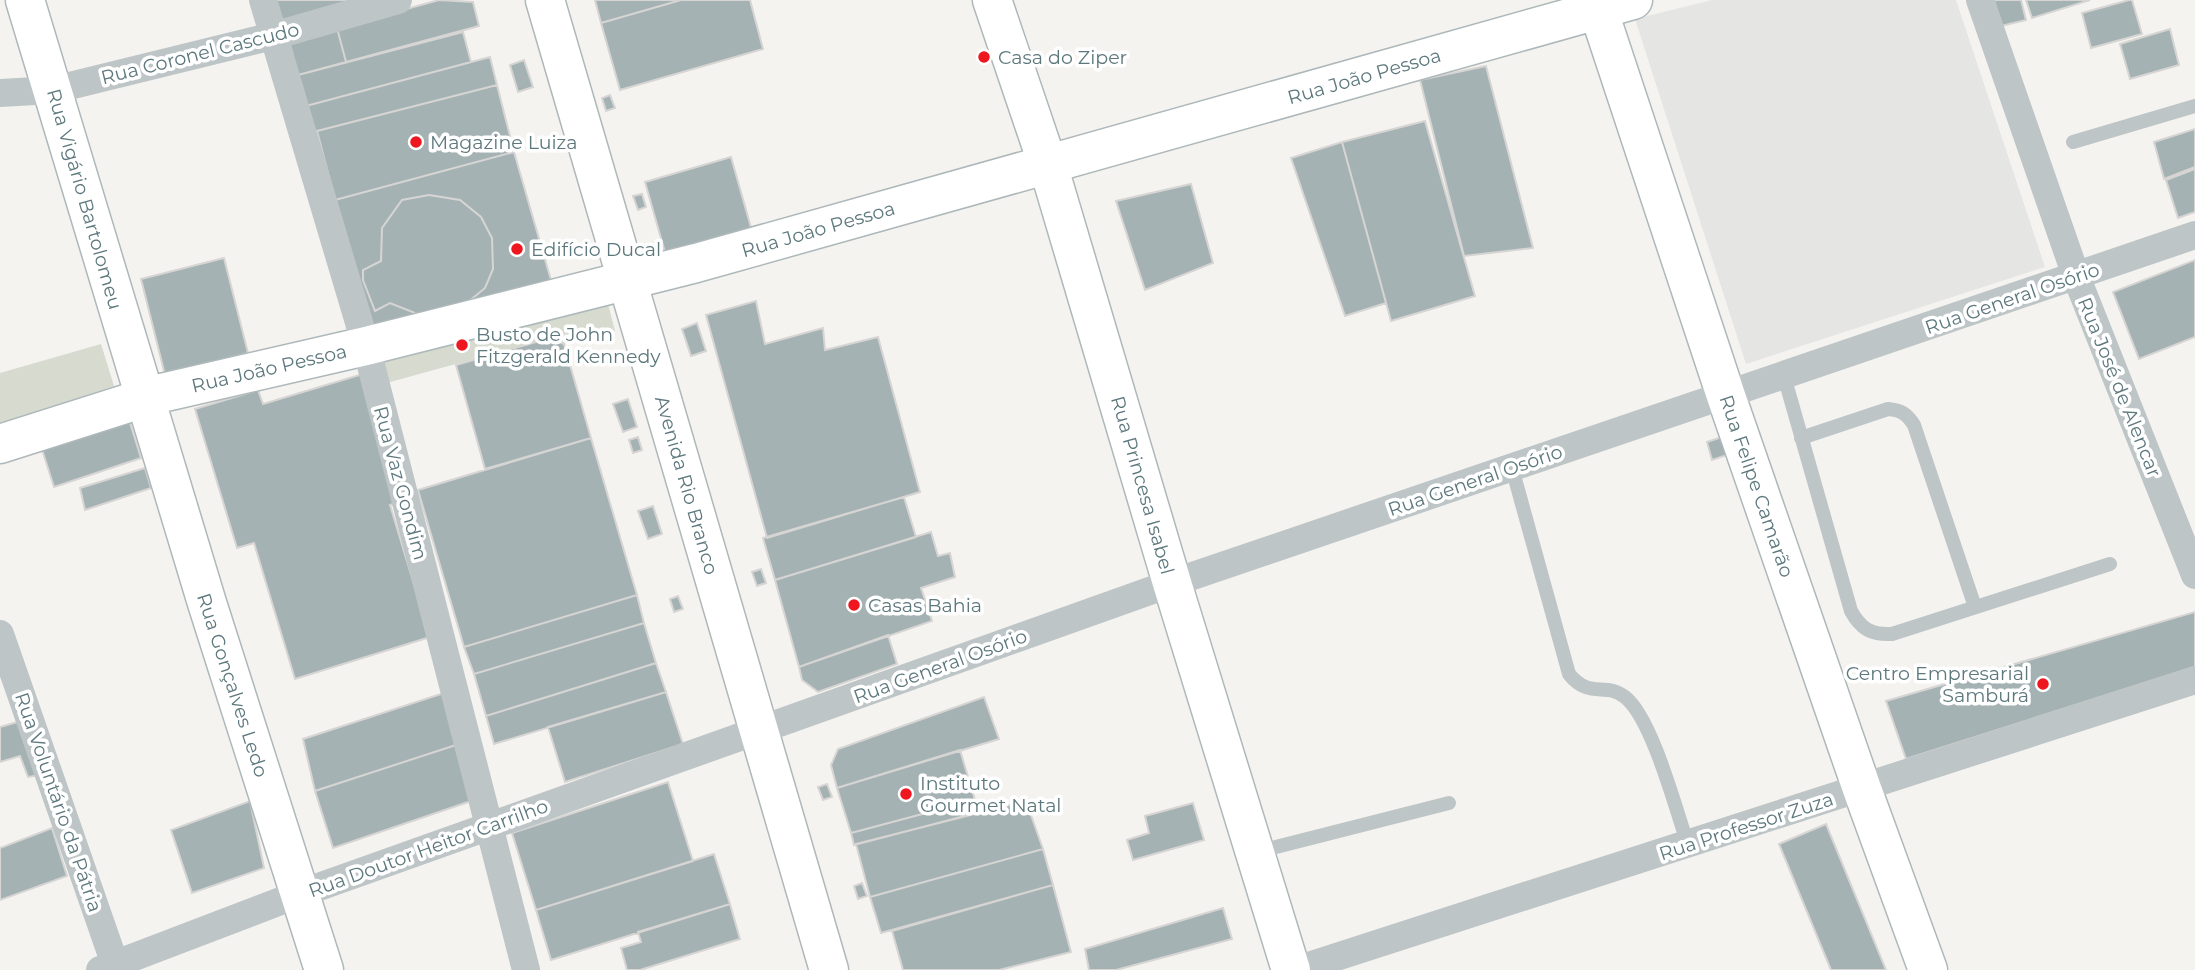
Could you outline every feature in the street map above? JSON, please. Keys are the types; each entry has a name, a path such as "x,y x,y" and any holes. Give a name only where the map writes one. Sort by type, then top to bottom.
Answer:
{"street":[{"name":"Rua Vigário Bartolomeu","path":"25,0 144,399"},
{"name":"Rua Vaz Gondim","path":"262,0 366,346 526,970"},
{"name":"Rua Coronel Cascudo","path":"0,93 53,90 273,36 398,0"},
{"name":"Avenida Rio Branco","path":"545,0 829,970"},
{"name":"Rua Princesa Isabel","path":"992,0 1048,165 1172,583 1294,970"},
{"name":"Rua José de Alencar","path":"1980,0 2076,276 2195,575"},
{"name":"Rua João Pessoa","path":"0,444 144,399 628,280 1048,165 1609,3"},
{"name":"Rua Felipe Camarão","path":"1609,3 1726,396 1861,789 1928,970"},
{"name":"Rua General Osório","path":"758,731 1172,583 2195,235"},
{"name":"Rua Gonçalves Ledo","path":"144,399 324,970"},
{"name":"Rua Voluntário da Pátria","path":"0,634 111,968"},
{"name":"Rua Professor Zuza","path":"1294,970 2195,680"},
{"name":"Rua Doutor Heitor Carrilho","path":"111,968 299,894 758,731"}],"lane":[{"path":"2073,142 2195,106"},
{"path":"1784,376 1851,611 1857,622 1868,631 1892,634 2110,564"},
{"path":"1801,439 1888,409 1899,410 1908,416 1914,425 1975,607"},
{"path":"1512,468 1569,674 1577,684 1591,690 1612,690 1625,696 1645,721 1688,845"},
{"path":"1255,852 1449,803"}],"shaded area":[{"path":"1712,0 1956,0 2045,267 1746,364 1635,19"},
{"path":"605,292 615,331 564,344 550,338 383,384 374,352"},
{"path":"101,344 114,386 0,424 0,373"}],"building":[{"path":"273,0 365,0 280,25"},
{"path":"439,0 473,2 479,26 346,62 337,28"},
{"path":"595,0 681,0 601,23"},
{"path":"681,0 750,0 763,49 620,90 601,23"},
{"path":"1994,0 2021,0 2026,20 2001,26"},
{"path":"2026,0 2090,0 2032,18"},
{"path":"2132,0 2142,34 2091,48 2082,13"},
{"path":"337,28 346,62 298,75 289,41"},
{"path":"2170,29 2179,65 2130,79 2120,44"},
{"path":"463,32 471,62 306,106 298,75"},
{"path":"490,57 497,85 313,132 306,106"},
{"path":"524,60 533,87 518,92 510,65"},
{"path":"1486,66 1533,248 1464,256 1420,80"},
{"name":"Magazine Luiza","path":"497,85 514,152 335,200 317,131"},
{"path":"610,95 615,108 606,111 602,98"},
{"path":"1425,121 1475,296 1391,321 1342,142"},
{"path":"2195,129 2195,167 2164,179 2154,142"},
{"path":"1342,142 1386,303 1345,316 1291,158"},
{"name":"Edifício Ducal","path":"514,152 553,287 371,339 335,200","holes":["429,195 460,200 481,217 492,238 493,269 485,288 462,307 420,315 390,303 375,311 363,280 363,270 381,261 382,228 402,200"]},
{"path":"731,157 752,231 666,256 645,182"},
{"path":"2195,169 2195,212 2178,218 2166,180"},
{"path":"1191,184 1213,263 1145,290 1116,201"},
{"path":"642,194 646,207 638,210 633,196"},
{"name":"Edifício Ducal","path":"429,195 460,200 481,217 492,238 493,269 485,288 462,307 420,315 390,303 375,311 363,280 363,270 381,261 382,228 402,200"},
{"path":"224,258 248,353 165,375 141,279"},
{"path":"2195,260 2195,337 2139,359 2113,292"},
{"path":"756,301 765,344 823,328 825,350 878,337 920,492 767,538 706,315"},
{"path":"697,323 706,351 691,356 682,329"},
{"path":"550,338 564,344 591,438 485,469 456,365"},
{"path":"366,373 405,501 390,505 430,637 295,679 254,543 237,548 195,409 258,390 263,404"},
{"path":"628,399 637,427 623,432 613,404"},
{"path":"127,413 141,458 54,487 39,440"},
{"path":"1725,436 1733,453 1712,460 1707,442"},
{"path":"638,437 642,450 633,453 629,440"},
{"path":"591,438 637,595 464,647 418,490"},
{"path":"145,468 151,488 85,510 80,488"},
{"path":"904,497 916,537 775,580 763,538"},
{"path":"653,506 662,534 648,539 638,511"},
{"name":"Casas Bahia","path":"931,532 938,556 950,553 955,577 921,588 932,621 799,667 775,580"},
{"path":"761,569 766,583 757,586 752,572"},
{"path":"637,595 644,623 474,674 464,647"},
{"path":"678,596 683,609 674,612 670,599"},
{"name":"Centro Empresarial Samburá","path":"2195,612 2195,667 1906,759 1886,701"},
{"path":"644,623 656,663 486,716 474,674"},
{"path":"888,635 897,664 818,692 802,680 799,667"},
{"path":"656,663 666,692 494,744 486,716"},
{"path":"450,691 462,743 315,791 303,739"},
{"path":"666,692 683,744 565,782 548,727"},
{"path":"984,697 999,739 837,788 831,765 838,749"},
{"path":"21,721 40,775 28,777 20,756 0,762 0,727"},
{"path":"462,743 480,798 333,848 315,791"},
{"name":"Instituto Gourmet Natal","path":"960,750 975,800 851,833 837,788"},
{"path":"668,782 693,861 536,910 512,833"},
{"path":"827,784 832,797 823,800 818,787"},
{"path":"975,800 980,812 854,845 851,833"},
{"path":"250,801 264,868 192,893 171,830"},
{"path":"1026,801 1043,849 870,897 856,844"},
{"path":"1193,803 1204,840 1133,860 1127,840 1149,833 1145,816"},
{"path":"1826,824 1886,970 1831,970 1779,844"},
{"path":"52,828 67,876 0,900 0,848"},
{"path":"1043,849 1053,885 881,933 870,897"},
{"path":"714,854 730,904 551,960 536,910"},
{"path":"862,883 867,896 858,899 854,886"},
{"path":"1053,885 1071,952 999,970 903,970 892,931"},
{"path":"730,904 740,939 640,970 627,970 621,948 641,942 638,932"},
{"path":"1223,908 1232,939 1116,970 1089,970 1085,949"}],"place":[{"name":"Casa do Ziper","path":"984,57"},
{"name":"Magazine Luiza","path":"416,142"},
{"name":"Edifício Ducal","path":"517,249"},
{"name":"Busto de John Fitzgerald Kennedy","path":"462,345"},
{"name":"Casas Bahia","path":"854,605"},
{"name":"Centro Empresarial Samburá","path":"2043,684"},
{"name":"Instituto Gourmet Natal","path":"906,794"}]}
